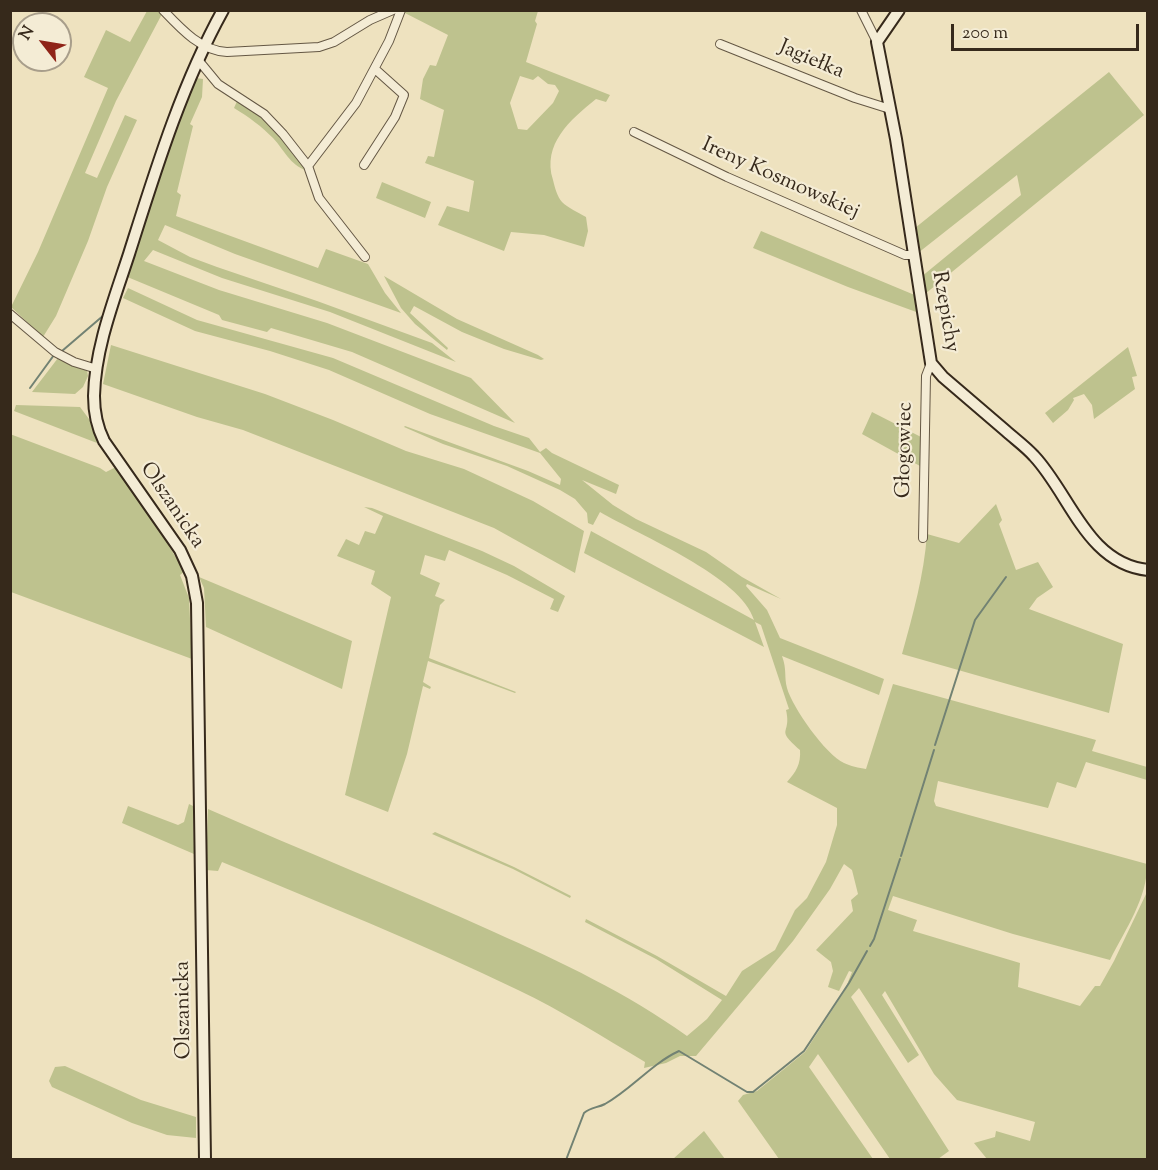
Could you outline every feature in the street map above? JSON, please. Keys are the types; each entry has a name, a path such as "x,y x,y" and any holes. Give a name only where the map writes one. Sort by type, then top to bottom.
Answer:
{"street":[{"path":"163,10 181,29 215,52 319,47 334,42 370,20 393,10"},
{"name":"Olszanicka","path":"206,1160 196,592 190,569 176,542 114,457 101,434 94,407 97,369 106,326 157,165 205,46 223,10"},
{"path":"308,166 356,103 375,69 401,10"},
{"path":"861,10 877,42 899,10"},
{"name":"Rzepichy","path":"877,42 932,363 943,377 1033,454 1049,472 1088,533 1103,551 1129,566 1148,570"},
{"name":"Jagiełka","path":"720,44 855,98 890,109"},
{"path":"199,61 218,84 264,114 283,134 308,166 319,198 365,257"},
{"path":"364,165 395,117 404,95 375,69"},
{"name":"Ireny Kosmowskiej","path":"634,132 781,202 905,255 914,255"},
{"path":"10,314 55,352 74,362 97,369"},
{"name":"Głogowiec","path":"923,538 925,386 926,372 932,363"}],"green space":[{"path":"405,10 538,11 535,21 537,24 526,62 610,95 606,102 596,99 568,124 551,155 551,167 559,197 567,206 586,217 588,231 584,247 544,235 511,232 504,251 438,225 447,206 469,212 474,181 425,163 428,156 434,157 444,110 420,99 423,79 430,65 436,66 448,35 403,12","holes":["520,76 533,80 538,76 548,84 555,85 559,91 553,103 527,130 518,129 510,103"]},
{"path":"147,11 159,11 162,14 116,101 85,173 97,178 125,115 137,120 107,187 88,241 56,316 43,337 11,307 38,252 108,88 84,77 106,30 130,42"},
{"path":"1109,72 1144,115 925,294 921,277 1021,195 1017,175 918,253 915,228"},
{"path":"196,78 203,79 202,97 190,124 193,126 177,192 181,195 176,216 318,268 326,249 368,264 385,293 401,313 235,254 165,225 158,240 190,257 432,343 456,362 330,312 222,278 153,250 144,261 219,290 327,323 471,378 515,423 352,352 271,328 267,332 222,320 219,315 125,276 177,119"},
{"path":"238,99 283,130 307,171 291,161 264,130 234,108"},
{"path":"382,182 431,202 425,218 376,198"},
{"path":"761,231 917,296 919,313 753,248"},
{"path":"384,276 457,319 544,359 504,349 462,332 414,306 410,313 448,348 447,350 415,324 401,308"},
{"path":"128,288 197,320 333,358 494,426 529,438 540,452 546,448 619,485 616,494 582,480 613,505 636,519 706,552 742,577 781,599 747,584 746,586 767,610 780,638 884,679 879,695 782,656 787,688 795,707 819,741 844,763 866,769 893,684 1096,740 1092,751 1147,767 1147,780 1086,762 1076,788 1057,782 1048,808 938,781 934,801 936,806 1147,864 1140,901 1110,960 1013,934 893,896 888,910 917,920 913,931 1020,963 1018,987 1080,1006 1095,986 1100,986 1147,892 1147,1159 987,1159 974,1143 995,1137 996,1131 1030,1141 1035,1122 957,1100 934,1074 885,991 882,995 919,1055 908,1063 859,988 851,997 949,1151 938,1159 890,1159 818,1054 809,1067 873,1159 779,1159 738,1101 743,1095 757,1091 805,1052 844,992 852,972 849,971 839,991 828,987 833,971 831,962 816,950 853,911 851,900 858,894 852,870 844,864 830,889 793,941 696,1056 680,1056 666,1063 644,1068 645,1062 566,1015 445,956 222,862 218,871 206,870 208,809 544,955 617,992 687,1036 707,1019 722,1000 656,959 585,922 586,919 726,996 742,971 775,950 795,910 807,898 826,862 837,825 837,808 787,782 797,768 800,750 786,734 786,710 789,709 761,625 755,622 764,647 584,553 591,531 754,620 746,604 710,573 687,558 600,512 593,525 588,523 587,513 575,499 560,490 507,466 443,444 404,427 528,471 560,485 561,479 540,453 430,414 329,370 195,331 123,298"},
{"path":"111,345 265,394 406,451 464,469 533,501 584,531 575,573 494,528 243,430 197,417 103,384"},
{"path":"1128,347 1137,376 1132,377 1135,389 1094,419 1092,405 1084,394 1073,398 1068,410 1053,423 1045,413"},
{"path":"58,358 87,371 88,376 83,387 75,394 32,392"},
{"path":"16,405 80,407 92,423 97,443 14,411"},
{"path":"872,412 921,437 920,466 862,434"},
{"path":"10,434 106,472 116,467 152,516 184,572 180,575 189,598 192,659 11,592"},
{"path":"996,504 1002,520 999,524 1016,570 1038,562 1053,587 1037,598 1029,609 1123,644 1109,713 902,654 921,579 927,534 959,543"},
{"path":"364,507 372,508 482,551 514,566 565,596 558,612 550,609 554,599 507,575 449,550 445,561 425,555 420,574 440,583 435,596 445,600 440,605 429,658 516,692 428,661 423,682 431,687 430,689 423,686 407,754 388,812 345,795 391,597 371,584 375,571 337,556 346,539 359,545 365,531 375,534 383,516"},
{"path":"199,577 352,641 342,689 206,627 204,588"},
{"path":"189,804 193,806 194,854 122,823 128,806 178,825 184,822"},
{"path":"435,832 514,867 571,896 570,898 513,869 432,834"},
{"path":"65,1066 141,1100 196,1117 196,1138 167,1135 132,1123 52,1087 49,1081 55,1067"},
{"path":"704,1131 725,1159 673,1159"}],"waterway":[{"path":"62,351 104,315"},
{"path":"30,388 54,355"},
{"path":"935,745 975,620 1006,577"},
{"path":"901,856 934,750"},
{"path":"870,946 900,859"},
{"path":"566,1160 584,1113 615,1098 659,1063 679,1051 747,1092 753,1092 804,1051 849,983 867,951"}]}
